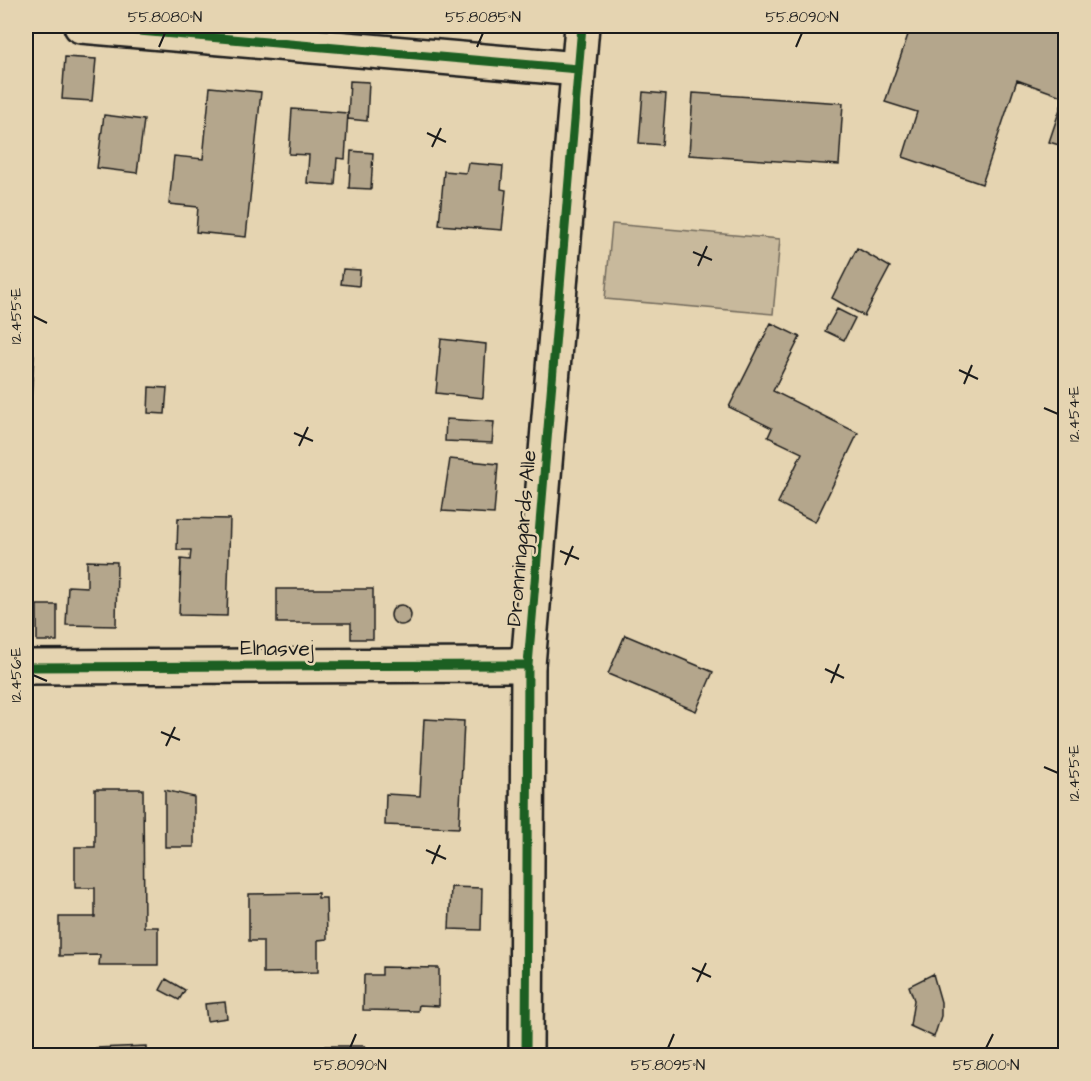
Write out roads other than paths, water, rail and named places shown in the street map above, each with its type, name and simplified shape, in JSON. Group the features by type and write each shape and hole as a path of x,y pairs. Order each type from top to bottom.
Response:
{"street":[{"path":"81,26 578,69"},
{"name":"Dronninggårds Alle","path":"526,1056 528,665 582,26"},
{"name":"Elnasvej","path":"26,667 528,665"}]}
